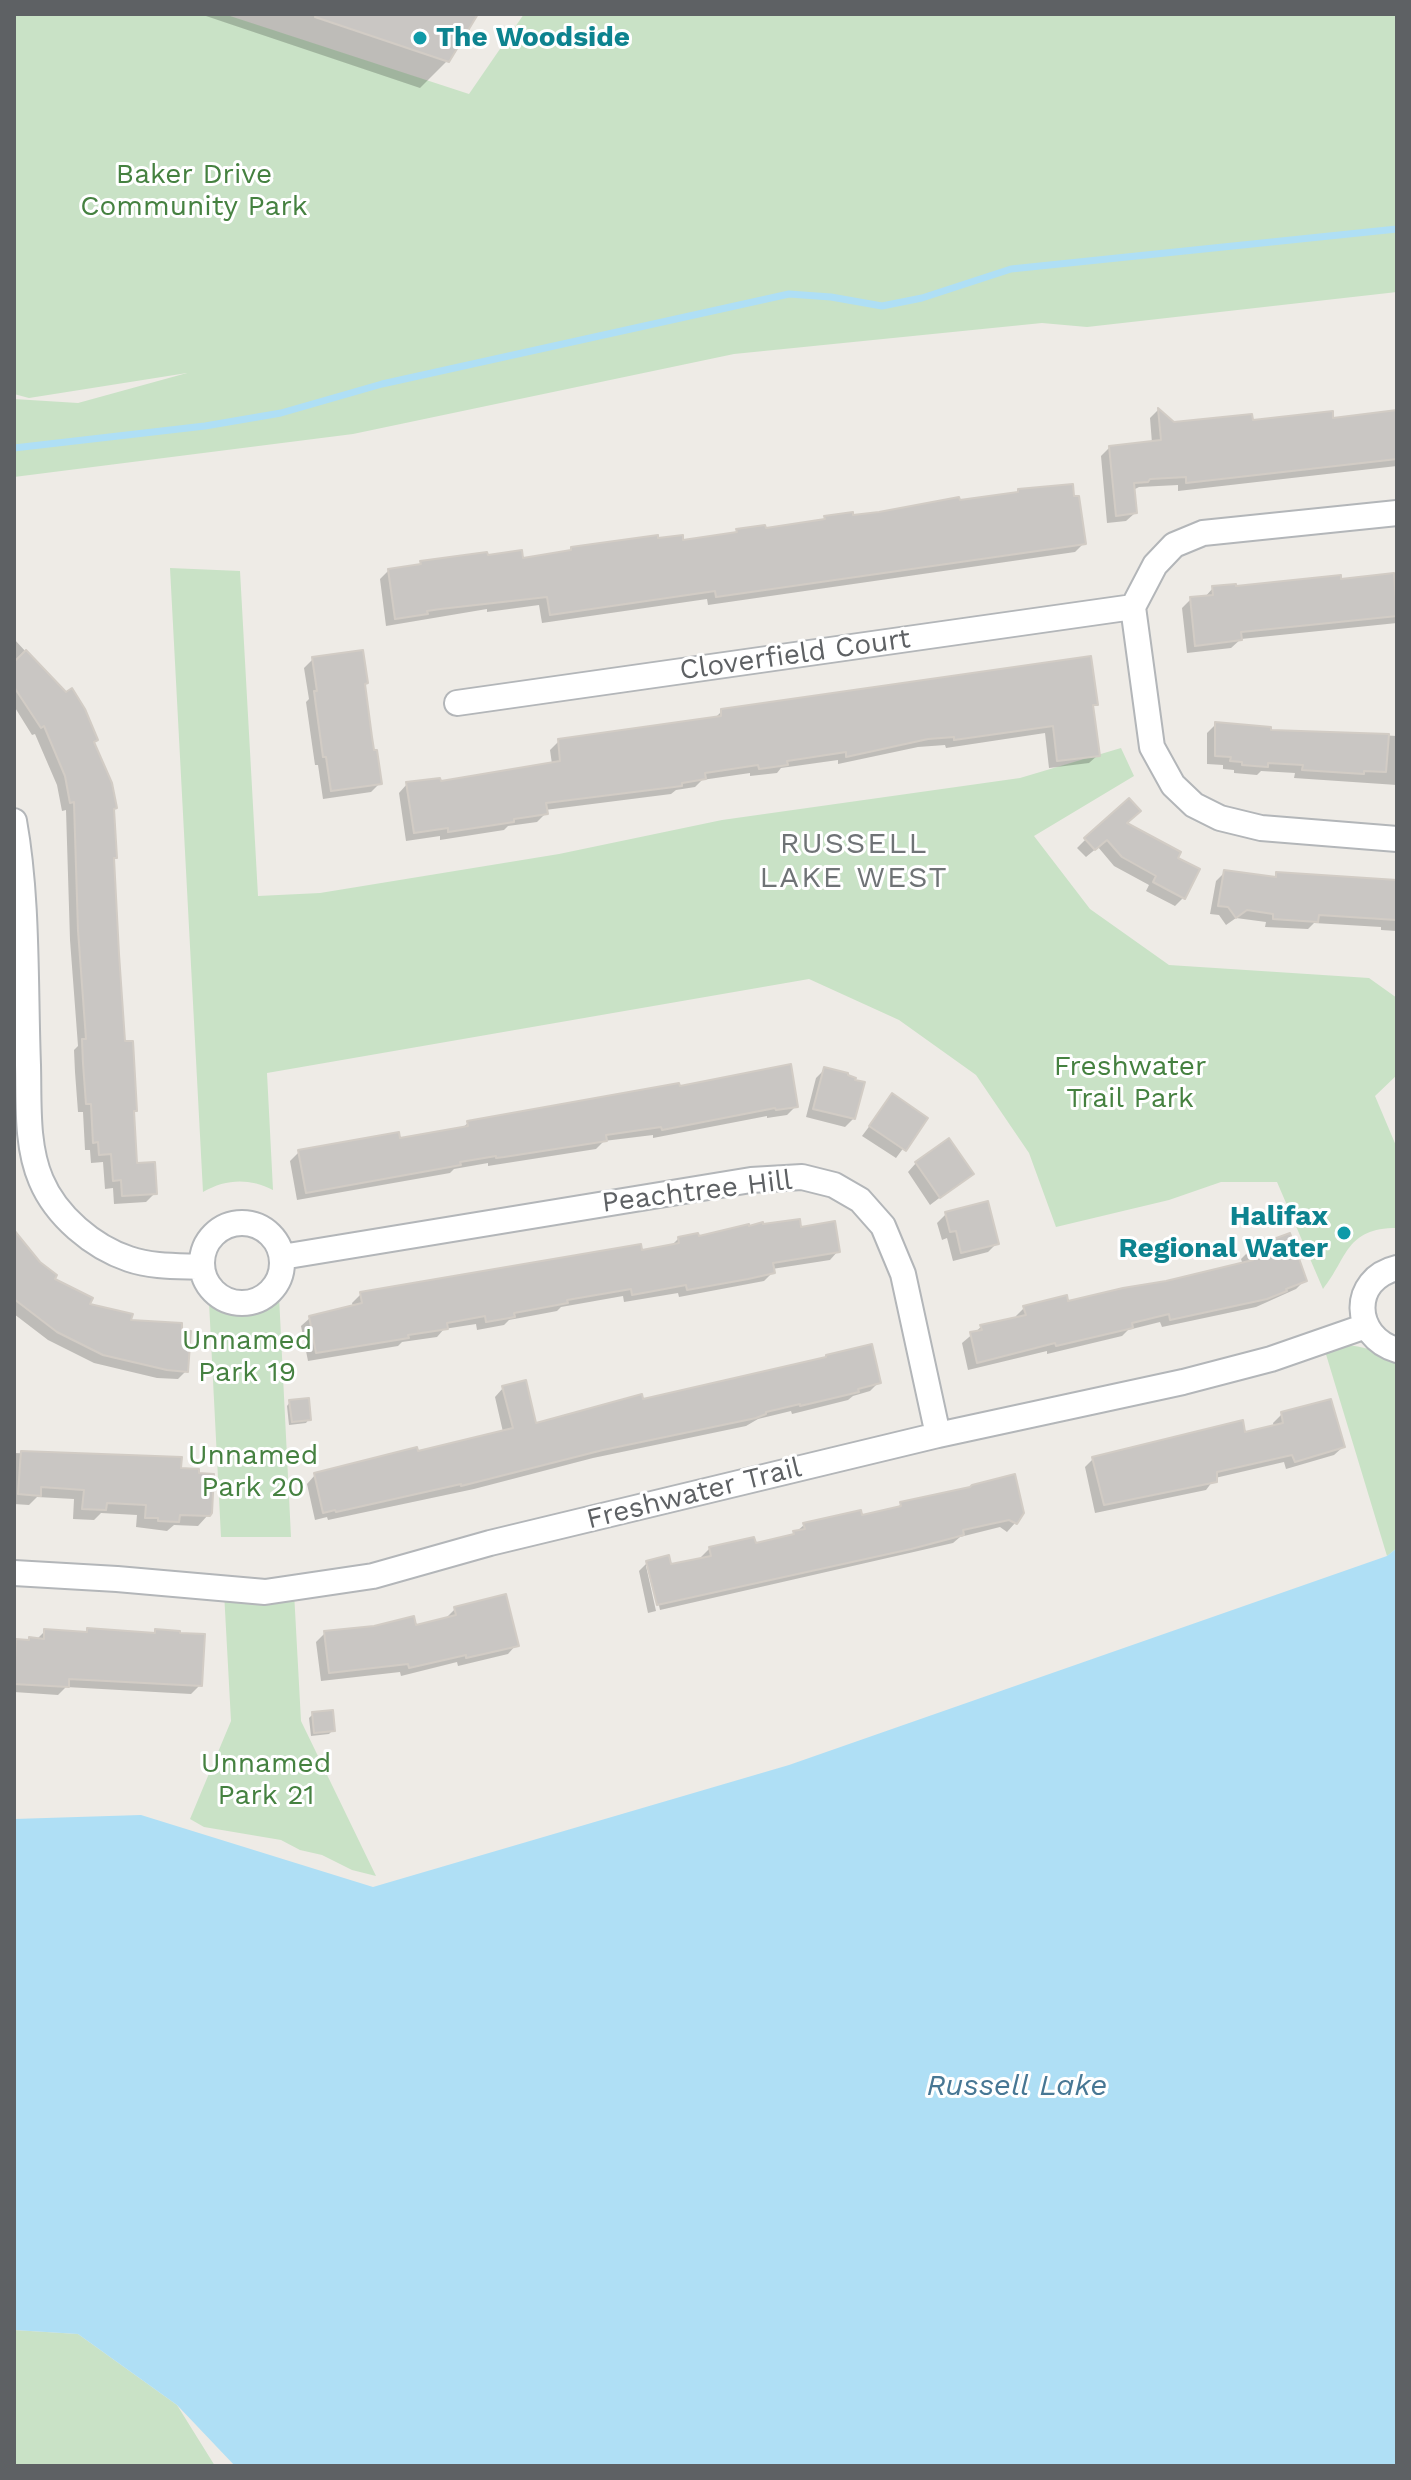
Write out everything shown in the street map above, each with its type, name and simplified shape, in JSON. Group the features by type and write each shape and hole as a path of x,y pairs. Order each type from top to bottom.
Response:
{"street":[{"path":"1397,513 1203,533 1174,545 1155,565 1133,607 1152,747 1173,785 1194,805 1220,818 1261,828 1397,839"},
{"name":"Cloverfield Court","path":"457,703 1133,607"},
{"path":"14,821 22,886 30,1119 39,1175 62,1212 105,1248 131,1260 150,1264 202,1267"},
{"name":"Peachtree Hill","path":"282,1257 751,1180 802,1177 834,1185 860,1200 872,1212 883,1226 898,1258 938,1435"},
{"path":"244,1222 258,1225 270,1233 282,1257 278,1282 270,1292 246,1302 222,1298 213,1290 202,1267 203,1253 218,1230 244,1222"},
{"path":"1397,1268 1376,1277 1368,1287 1362,1313 1374,1338 1385,1347 1397,1350"},
{"name":"Freshwater Trail","path":"14,1573 265,1592 373,1576 490,1543 938,1435 1183,1382 1271,1359 1366,1326"}],"green space":[{"name":"Baker Drive Community Park","path":"14,14 224,14 469,94 524,14 1397,14 1397,292 1087,327 1042,323 734,354 353,434 14,477 14,399 78,403 187,373 29,398 14,394"},
{"name":"Freshwater Trail Park","path":"170,568 240,571 258,896 320,893 559,854 722,820 1020,778 1121,748 1134,776 1034,836 1090,909 1169,965 1369,978 1397,998 1397,1075 1375,1096 1397,1148 1397,1228 1380,1229 1357,1239 1323,1289 1277,1182 1221,1182 1169,1200 1056,1227 1029,1153 976,1075 899,1020 809,979 267,1073 273,1190 255,1183 238,1182 203,1192"},
{"path":"279,1296 291,1537 221,1537 209,1302 245,1308 261,1305"},
{"path":"1344,1345 1397,1355 1397,1548 1387,1556 1325,1351"},
{"name":"Unnamed Park 21","path":"224,1592 294,1592 301,1721 376,1876 352,1870 281,1840 204,1827 190,1819 231,1721"},
{"path":"14,2330 78,2334 177,2405 215,2466 14,2466"}],"water":[{"name":"Russell Lake","path":"1397,1548 1397,2466 235,2466 177,2405 78,2334 14,2330 14,1819 141,1815 373,1887 789,1765 1387,1556"}],"building":[{"name":"The Woodside","path":"316,14 478,14 449,62 315,17"},
{"path":"1158,408 1174,422 1252,414 1253,420 1333,411 1333,418 1397,410 1397,459 1186,483 1186,477 1150,479 1148,482 1134,483 1137,513 1116,516 1109,446 1161,440"},
{"path":"1073,484 1074,496 1079,496 1086,544 716,597 715,591 550,615 547,597 440,609 395,619 388,569 421,564 420,561 522,550 523,558 571,550 571,547 658,535 658,538 683,535 683,540 737,532 736,529 825,519 824,516 879,512 959,497 960,500 1018,492 1018,489"},
{"path":"1394,573 1397,616 1241,632 1242,640 1195,646 1190,597 1213,595 1212,586"},
{"path":"26,650 66,692 72,688 85,709 98,740 94,742 112,783 117,808 114,809 117,858 114,858 119,954 125,1041 133,1041 137,1163 155,1162 157,1194 122,1196 121,1180 113,1181 111,1154 99,1155 98,1142 93,1143 91,1104 86,1104 83,1063 82,1039 86,1039 78,930 74,802 70,803 65,776 44,726 41,728 14,687 14,662"},
{"path":"363,650 372,737 382,784 331,791 326,757 323,757 312,657"},
{"path":"1091,656 1098,705 1093,705 1100,756 1057,761 1053,726 954,740 954,737 928,739 846,757 846,752 787,761 788,765 759,769 758,765 705,773 706,779 682,783 682,786 546,803 548,814 514,819 514,822 448,832 448,828 414,833 406,782 440,778 441,781 560,761 558,739 721,716 721,709"},
{"path":"1215,722 1271,727 1271,730 1389,734 1386,772 1364,771 1364,774 1302,770 1303,765 1268,763 1268,767 1242,765 1242,762 1230,761 1231,757 1215,756"},
{"path":"1129,798 1141,811 1127,823 1181,852 1178,858 1200,869 1185,899 1153,882 1156,876 1122,857 1107,840 1095,850 1084,838"},
{"path":"1224,870 1276,877 1276,872 1397,880 1397,920 1319,915 1318,922 1273,919 1273,914 1247,910 1236,918 1228,907 1218,906"},
{"path":"791,1064 798,1107 775,1108 662,1130 661,1127 606,1135 607,1141 460,1162 461,1165 306,1193 298,1150 399,1132 400,1138 468,1126 467,1121 679,1083 680,1086"},
{"path":"824,1067 848,1073 855,1080 865,1082 855,1119 813,1109"},
{"path":"892,1093 928,1118 906,1151 869,1126"},
{"path":"949,1138 974,1174 940,1198 915,1162"},
{"path":"988,1201 999,1244 961,1253 956,1231 950,1232 945,1212"},
{"path":"800,1219 801,1227 835,1221 840,1252 773,1263 775,1273 748,1279 687,1290 686,1285 632,1295 631,1289 567,1300 568,1303 514,1313 515,1317 486,1322 485,1316 447,1323 448,1329 408,1335 409,1338 316,1353 309,1316 362,1303 360,1292 641,1244 642,1250 679,1243 678,1237 698,1233 699,1236 749,1224"},
{"path":"14,1230 40,1262 57,1275 55,1279 93,1298 90,1304 133,1314 131,1320 182,1323 182,1330 191,1331 188,1372 103,1355 57,1332 14,1299"},
{"path":"1290,1233 1307,1281 1287,1291 1267,1299 1170,1320 1169,1314 1132,1323 1133,1328 1056,1346 1055,1343 977,1363 970,1332 982,1330 980,1325 1026,1315 1023,1306 1067,1295 1068,1301 1253,1260 1249,1248"},
{"path":"872,1344 881,1383 858,1389 859,1392 461,1486 323,1513 314,1473 417,1447 418,1451 513,1428 502,1386 526,1380 536,1423 642,1394 643,1399"},
{"path":"309,1398 311,1420 292,1422 289,1400"},
{"path":"1331,1399 1345,1447 1295,1462 1292,1455 1217,1472 1217,1482 1104,1505 1092,1457 1243,1420 1245,1432 1283,1423 1281,1412"},
{"path":"21,1451 182,1457 181,1468 214,1474 212,1513 210,1516 180,1515 179,1522 158,1521 158,1518 145,1518 146,1505 107,1503 106,1510 82,1509 84,1490 41,1487 41,1496 18,1494"},
{"path":"1015,1474 1024,1513 1017,1524 1009,1520 963,1530 964,1535 911,1549 657,1605 646,1561 669,1555 671,1564 711,1556 709,1547 754,1537 756,1543 794,1534 793,1531 805,1529 803,1523 861,1510 862,1515 901,1506 900,1502"},
{"path":"506,1594 519,1646 409,1668 408,1664 329,1673 324,1631 374,1626 414,1616 416,1625 456,1615 454,1607"},
{"path":"87,1628 155,1633 155,1629 205,1634 202,1686 69,1679 69,1687 14,1684 16,1639 44,1639 44,1629 87,1632"},
{"path":"333,1710 335,1731 314,1733 312,1712"}],"waterway":[{"path":"14,448 205,426 281,413 382,384 789,294 882,306 922,298 1011,269 1397,229"}],"place":[{"name":"The Woodside","path":"420,38"},
{"name":"Halifax Regional Water","path":"1344,1233"}],"district":[{"name":"RUSSELL LAKE WEST","path":"854,861"}],"park label":[{"name":"Unnamed Park 19","path":"247,1357"},
{"name":"Unnamed Park 20","path":"253,1472"}]}
